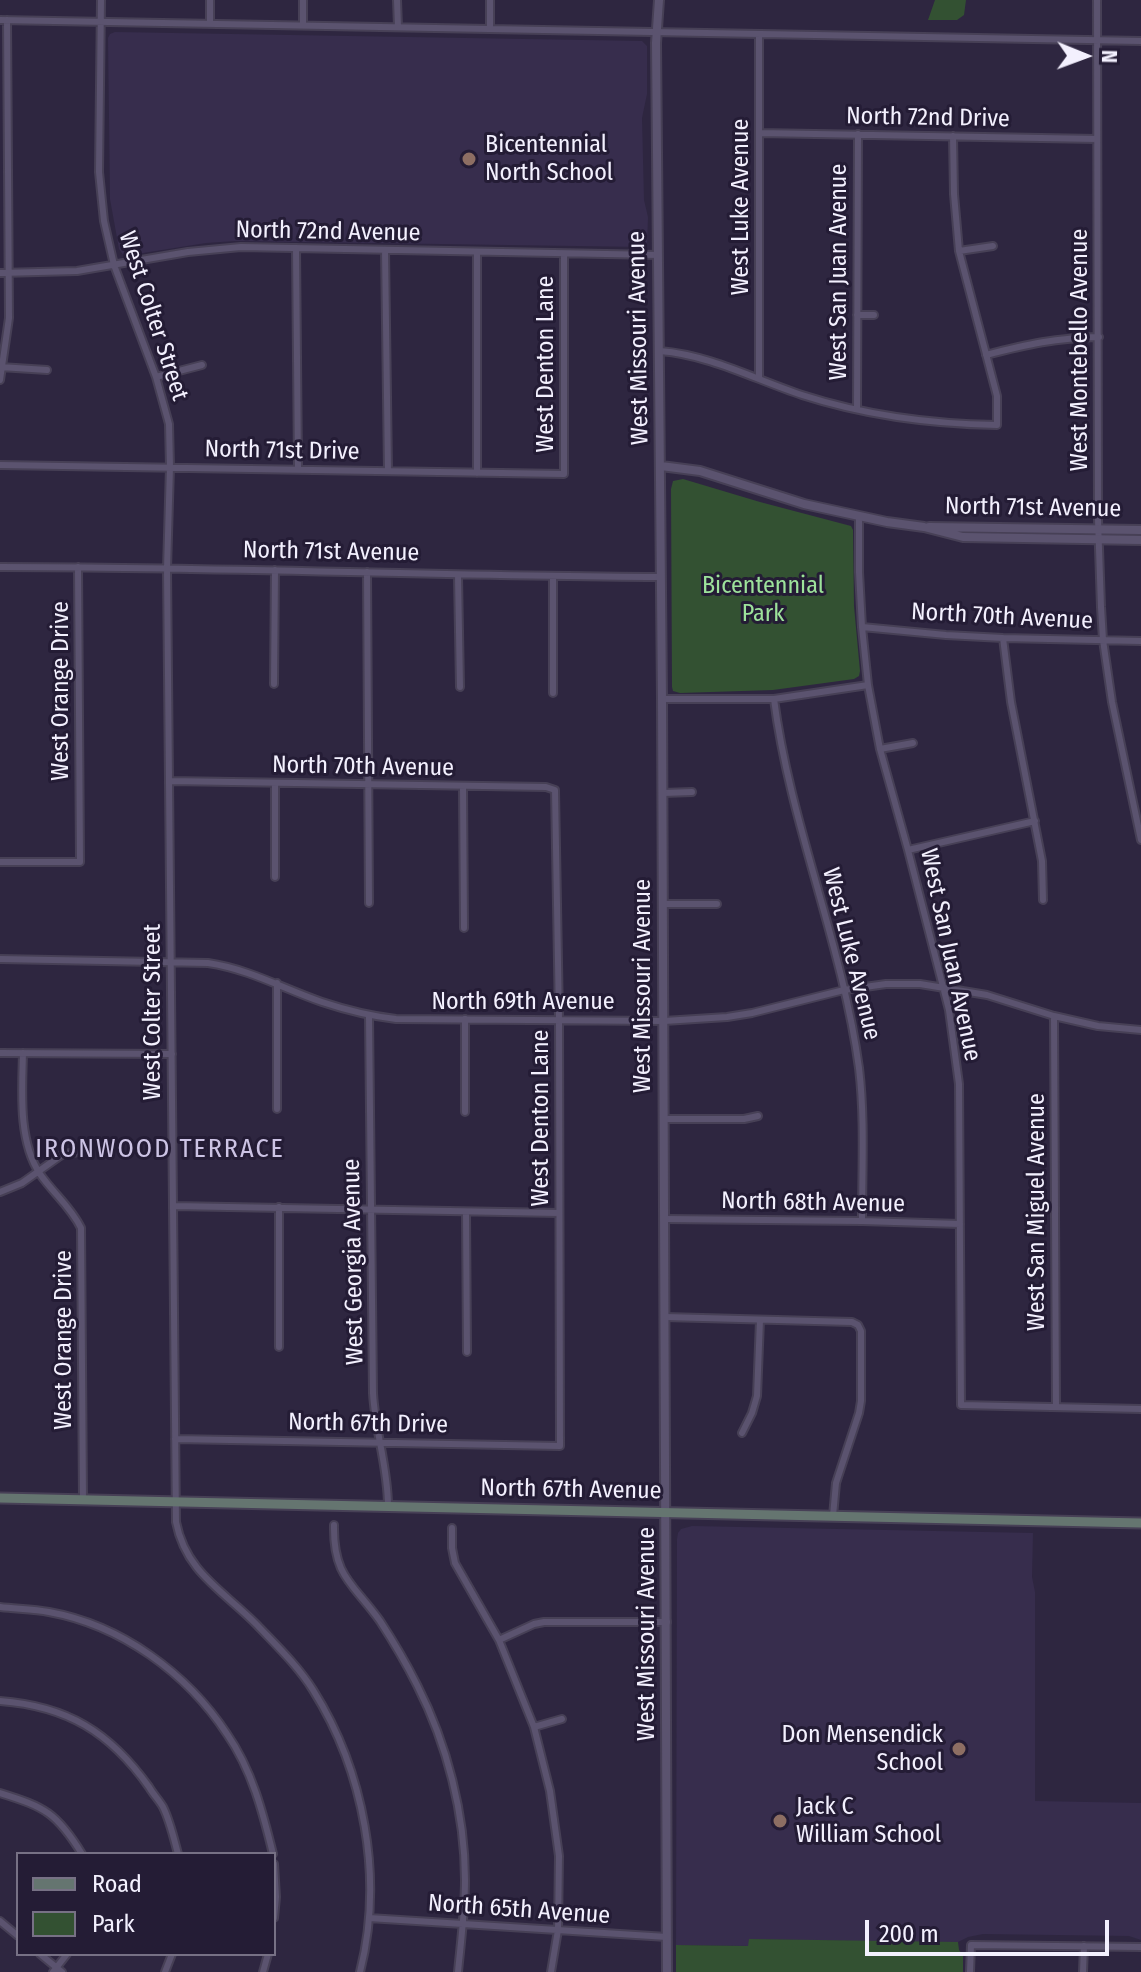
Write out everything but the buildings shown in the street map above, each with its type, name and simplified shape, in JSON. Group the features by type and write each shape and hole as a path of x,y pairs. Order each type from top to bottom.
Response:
{"main road":[{"name":"North 67th Avenue","path":"0,1498 1141,1523"}],"street":[{"name":"West Colter Street","path":"101,0 99,172 104,221 114,265 156,377 169,424 167,569 176,1522 189,1557 204,1578 242,1609 313,1689 347,1759 361,1809 369,1869 369,1918 360,1972"},
{"path":"210,0 210,23"},
{"path":"303,0 303,25"},
{"path":"397,0 398,27"},
{"path":"490,0 490,28"},
{"name":"West Missouri Avenue","path":"659,0 667,1972"},
{"name":"West Montebello Avenue","path":"1097,0 1099,534 1103,640 1112,702 1141,840"},
{"path":"0,380 9,318 4,20 1141,41"},
{"name":"West Luke Avenue","path":"759,34 759,379"},
{"name":"North 72nd Drive","path":"759,133 1097,139"},
{"name":"West San Juan Avenue","path":"857,409 858,134"},
{"path":"660,351 700,357 802,395 857,409 932,421 997,425 997,396 959,251 953,136"},
{"path":"959,251 993,246"},
{"name":"North 72nd Avenue","path":"0,273 77,271 227,248 658,255"},
{"path":"296,248 298,468"},
{"path":"385,250 388,471"},
{"path":"477,252 477,473"},
{"name":"West Denton Lane","path":"564,254 564,474"},
{"path":"857,315 874,315"},
{"path":"986,355 1039,341 1099,337"},
{"path":"156,377 202,365"},
{"path":"1,367 47,370"},
{"name":"North 71st Drive","path":"0,465 564,474"},
{"name":"North 71st Avenue","path":"661,466 700,471 804,504 859,517 924,527 963,537 1141,530"},
{"name":"West San Juan Avenue","path":"859,517 859,572 868,685 880,749 949,1010 955,1046 959,1084 961,1405 1056,1407"},
{"name":"North 71st Avenue","path":"1099,534 1141,540"},
{"name":"North 71st Avenue","path":"0,567 661,577"},
{"name":"West Orange Drive","path":"0,862 80,862 78,567"},
{"path":"274,684 275,570"},
{"path":"367,572 369,903"},
{"path":"458,576 460,687"},
{"path":"553,577 553,693"},
{"name":"North 70th Avenue","path":"862,627 1003,638 1141,641"},
{"path":"1003,638 1011,702 1042,861 1043,900"},
{"path":"662,699 774,699 868,685"},
{"name":"West Luke Avenue","path":"774,699 792,796 844,990 857,1057 861,1093 862,1221"},
{"path":"880,749 913,743"},
{"name":"North 70th Avenue","path":"170,781 546,787 555,790"},
{"path":"275,783 275,877"},
{"path":"463,787 464,928"},
{"name":"West Denton Lane","path":"555,790 560,1446"},
{"path":"663,793 692,792"},
{"path":"908,850 1035,821"},
{"path":"663,904 717,904"},
{"name":"North 69th Avenue","path":"0,959 171,961 227,966 320,1001 369,1016 396,1019 664,1021 727,1017 844,990 886,984 942,986 987,995 1098,1026 1141,1030"},
{"path":"277,983 277,1109"},
{"name":"West Georgia Avenue","path":"369,1016 373,1393 388,1486 388,1506"},
{"name":"West San Miguel Avenue","path":"1054,1016 1056,1407"},
{"path":"465,1019 465,1112"},
{"path":"0,1053 172,1054"},
{"name":"West Orange Drive","path":"23,1053 26,1139 39,1172 74,1214 81,1228 83,1500"},
{"path":"664,1119 744,1119 758,1116"},
{"path":"0,1192 22,1183 63,1154 79,1152"},
{"path":"173,1206 559,1213"},
{"path":"279,1207 279,1347"},
{"path":"466,1212 467,1352"},
{"name":"North 68th Avenue","path":"665,1219 960,1224"},
{"path":"665,1317 852,1322 858,1325 861,1331 861,1401 856,1426 836,1483 833,1516"},
{"path":"742,1433 757,1396 760,1320"},
{"path":"1056,1407 1141,1409"},
{"name":"North 67th Drive","path":"175,1439 560,1446"},
{"path":"334,1525 335,1555 343,1576 389,1636 416,1683 439,1735 462,1835 465,1880 458,1972"},
{"path":"452,1528 455,1563 499,1640 534,1727 550,1791 559,1856 558,1930 551,1972"},
{"path":"0,1607 68,1617 122,1638 169,1669 199,1697 228,1735 253,1784 273,1852"},
{"path":"499,1640 544,1622 667,1622"},
{"path":"0,1701 41,1707 72,1718 106,1738 126,1757 163,1808 177,1852"},
{"path":"534,1727 562,1719"},
{"path":"0,1793 34,1804 53,1815 81,1852"},
{"name":"North 65th Avenue","path":"369,1918 667,1937"},
{"path":"0,1921 16,1934"},
{"path":"970,1972 971,1945 1141,1947"},
{"path":"1083,1972 1084,1946"},
{"path":"42,1956 57,1971"}],"shaded area":[{"name":"Bicentennial North School","path":"115,32 642,41 647,46 647,94 642,118 647,246 235,241 124,256 119,249 110,199 108,38"},
{"path":"692,1526 1033,1533 1035,1801 1141,1803 1141,1940 1129,1936 983,1934 956,1943 749,1939 749,1946 676,1945 677,1539 681,1529"}],"green space":[{"path":"935,0 966,0 964,15 957,20 928,20"},
{"name":"Bicentennial Park","path":"683,479 851,526 859,676 773,690 673,691 671,489 673,481"},
{"path":"749,1939 958,1942 963,1955 963,1972 676,1972 676,1945 748,1946"}],"place":[{"name":"Bicentennial North School","path":"469,159"},
{"name":"Don Mensendick School","path":"959,1749"},
{"name":"Jack C William School","path":"780,1821"}],"district":[{"name":"IRONWOOD TERRACE","path":"160,1150"}]}
